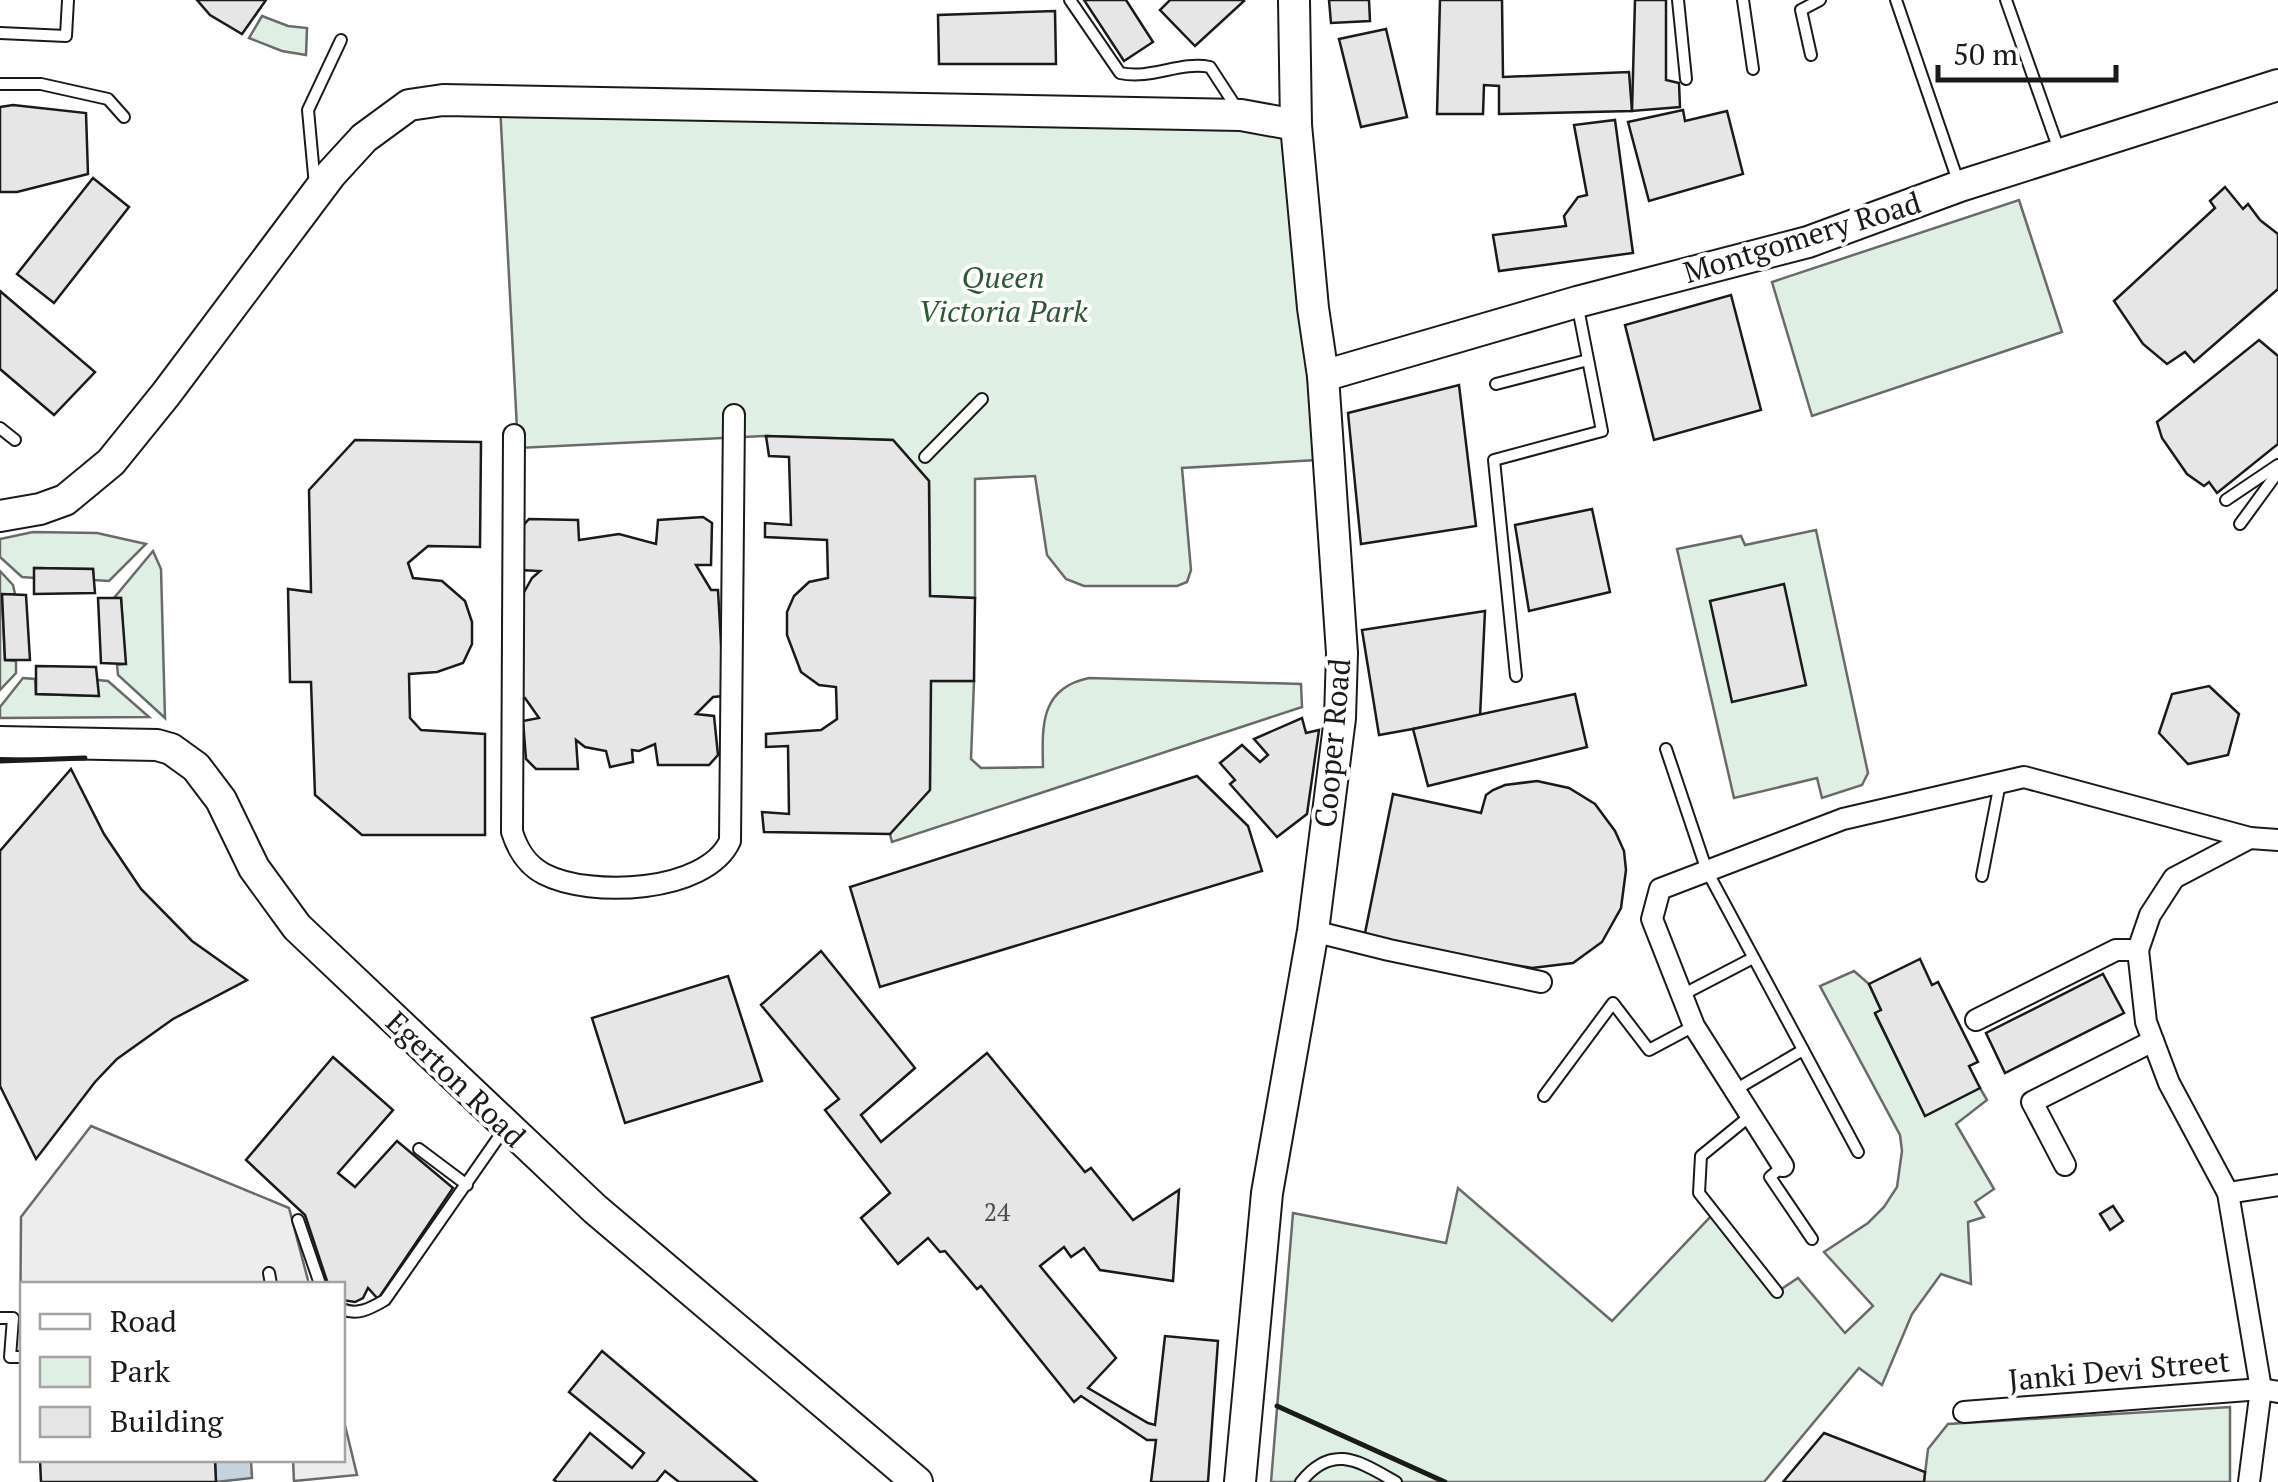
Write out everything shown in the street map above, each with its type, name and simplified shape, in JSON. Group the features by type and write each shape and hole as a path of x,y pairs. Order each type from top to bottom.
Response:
{"street":[{"name":"Cooper Road","path":"1240,1482 1267,1192 1313,931 1340,718 1342,653 1323,376 1296,125 1294,0"},
{"name":"Montgomery Road","path":"1323,376 1577,302 1808,242 1960,186 2278,85"},
{"path":"1246,115 1295,88"},
{"path":"0,516 40,510 65,500 111,462 316,194 364,138 410,104 430,101 1246,115 1296,125"},
{"path":"514,435 512,832 528,863 546,876 618,888 660,884 691,874 716,862 730,841 734,415"},
{"name":"Egerton Road","path":"0,742 157,745 171,749 196,767 222,800 254,868 297,927 595,1209 911,1480"},
{"path":"1784,1166 1694,1026 1652,918 1660,890 1843,819 2024,777 2250,838 2278,840"},
{"path":"2249,1482 2269,1390 2228,1193 2169,1083 2153,1041 2146,1022 2138,950 2150,915 2174,878 2250,838"},
{"path":"1313,931 1541,982"},
{"path":"1976,1020 2116,950 2138,950"},
{"path":"2065,1165 2032,1102 2153,1041"},
{"path":"2228,1193 2278,1185"},
{"name":"Janki Devi Street","path":"1964,1412 2269,1390"}],"lane":[{"path":"0,33 66,36 68,0"},
{"path":"1070,0 1120,72 1132,75 1197,64 1210,67 1246,115"},
{"path":"1678,0 1686,79"},
{"path":"1743,0 1753,69"},
{"path":"1811,55 1801,10 1820,0"},
{"path":"1896,0 1960,186"},
{"path":"2006,0 2060,153"},
{"path":"316,194 308,110 342,40"},
{"path":"0,84 41,84 108,99 124,117"},
{"path":"1516,676 1494,460 1602,431 1577,302"},
{"path":"1496,384 1588,360"},
{"path":"924,458 982,399"},
{"path":"0,428 15,440"},
{"path":"2226,500 2278,468"},
{"path":"2240,524 2278,468"},
{"path":"1666,749 1707,872 1858,1152"},
{"path":"1982,876 2000,783"},
{"path":"1682,995 1753,958"},
{"path":"1544,1096 1613,1003 1649,1050 1694,1026"},
{"path":"1735,1090 1803,1050"},
{"path":"1751,1116 1701,1156 1699,1193 1776,1292"},
{"path":"345,1310 368,1310 384,1300 506,1127"},
{"path":"420,1149 467,1185"},
{"path":"1784,1166 1770,1177 1812,1240"},
{"path":"298,1220 319,1282"},
{"path":"0,1318 13,1318 10,1357 20,1357"},
{"path":"1301,1482 1317,1466 1335,1458 1352,1460 1396,1482"}],"green space":[{"path":"262,16 307,28 306,55 282,51 249,38"},
{"name":"Queen Victoria Park","path":"500,105 1292,118 1333,459 1182,468 1191,570 1187,582 1177,586 1084,586 1066,579 1047,555 1035,476 975,479 975,598 930,596 929,481 893,440 766,436 518,448"},
{"path":"2019,200 2062,332 1812,416 1772,282"},
{"path":"1816,530 1868,773 1862,785 1822,798 1817,778 1734,798 1677,549 1741,536 1745,545"},
{"path":"33,532 97,533 146,544 109,581 94,580 93,569 35,568 34,578 22,577 0,557 0,539"},
{"path":"153,551 161,569 165,718 118,675 117,665 125,664 121,598 114,598"},
{"path":"0,571 13,585 15,594 2,595 5,660 16,661 16,673 0,690"},
{"path":"23,678 35,679 36,694 98,696 97,680 108,681 149,717 0,718 0,707"},
{"path":"1089,678 1301,684 1302,707 892,842 890,834 931,681 974,681 971,759 981,768 1043,767 1047,711 1061,690"},
{"path":"1854,971 1869,984 1881,1010 1875,1014 1925,1115 1980,1088 1987,1100 1956,1124 1994,1189 1975,1202 1984,1217 1968,1222 1971,1284 1941,1274 1912,1314 1882,1385 1859,1368 1764,1482 1271,1482 1293,1213 1446,1243 1458,1188 1612,1321 1714,1213 1777,1292 1798,1278 1845,1333 1873,1306 1824,1252 1868,1223 1884,1207 1897,1187 1902,1151 1900,1135 1820,986"},
{"path":"2230,1407 2230,1482 1924,1482 1928,1449 1948,1424"}],"shaded area":[{"path":"91,1126 289,1208 308,1282 21,1282 21,1217"},
{"path":"345,1425 357,1475 294,1481 293,1462 345,1462"},
{"path":"215,1462 251,1462 252,1478 216,1482"}],"building":[{"path":"197,0 266,0 242,34 210,15"},
{"path":"1084,0 1126,0 1153,42 1124,61"},
{"path":"1170,0 1244,1 1195,46 1160,10"},
{"path":"1329,0 1369,0 1370,21 1331,23"},
{"path":"1440,0 1502,0 1503,77 1629,72 1632,111 1499,114 1499,86 1484,85 1483,114 1437,114"},
{"path":"1635,0 1666,0 1666,80 1679,83 1680,107 1632,111"},
{"path":"1055,11 1056,64 939,64 938,15"},
{"path":"1386,29 1407,117 1361,127 1339,39"},
{"path":"0,107 86,113 88,174 17,192 0,192"},
{"path":"1683,110 1685,121 1727,111 1743,174 1649,201 1628,122"},
{"path":"1615,120 1633,253 1499,271 1493,235 1566,226 1564,216 1578,197 1587,195 1574,125"},
{"path":"93,178 129,207 54,303 17,274"},
{"path":"2225,187 2243,209 2248,204 2278,234 2278,289 2194,362 2185,352 2167,364 2143,344 2114,301 2215,208 2210,201"},
{"path":"0,291 95,372 54,415 0,369"},
{"path":"1731,295 1761,410 1654,440 1625,325"},
{"path":"2259,340 2278,356 2278,444 2217,493 2209,482 2204,486 2187,474 2162,438 2157,422"},
{"path":"1459,385 1476,526 1361,544 1348,413"},
{"path":"766,436 893,440 929,481 930,596 975,598 974,681 931,681 930,790 890,834 764,832 762,812 789,814 788,746 766,747 766,734 821,730 837,719 836,687 819,685 801,672 787,635 787,612 794,596 809,582 828,578 827,540 765,537 765,523 791,525 789,457 769,456"},
{"path":"355,440 481,442 480,547 428,546 408,563 413,578 442,581 465,601 472,622 472,644 463,663 437,672 409,674 410,718 421,730 485,734 485,835 362,835 315,795 311,682 290,682 288,589 311,592 309,490"},
{"path":"1592,509 1610,592 1529,611 1515,525"},
{"path":"703,517 712,523 711,565 696,565 711,590 718,590 724,696 713,697 696,714 714,716 718,755 709,765 658,765 655,744 632,750 633,762 610,767 606,751 585,747 576,740 578,769 536,769 526,759 523,721 539,718 525,698 515,699 523,594 540,571 520,570 520,529 529,519 578,520 579,540 619,534 656,544 658,520"},
{"path":"34,568 93,569 95,593 34,594"},
{"path":"1784,584 1806,685 1732,702 1710,601"},
{"path":"2,594 26,595 30,660 5,660"},
{"path":"98,598 121,598 126,664 101,663"},
{"path":"1485,611 1480,717 1379,735 1362,630"},
{"path":"36,666 96,667 99,696 36,694"},
{"path":"2209,686 2239,714 2228,755 2188,764 2159,733 2172,694"},
{"path":"1575,694 1587,747 1428,786 1413,729"},
{"path":"1302,718 1306,733 1319,730 1307,814 1277,837 1230,784 1235,780 1220,763 1242,745 1260,762 1268,755 1254,739"},
{"path":"71,769 104,834 141,889 192,941 247,980 173,1019 117,1059 36,1159 0,1086 0,851"},
{"path":"1197,776 1248,826 1262,871 880,987 850,887"},
{"path":"1537,781 1569,788 1595,804 1624,851 1621,908 1602,942 1573,963 1532,968 1364,938 1393,794 1481,813 1486,795 1493,790"},
{"path":"821,951 915,1068 861,1115 881,1142 987,1053 1085,1172 1091,1168 1133,1220 1179,1190 1173,1281 1100,1270 1084,1248 1071,1257 1064,1247 1040,1266 1116,1358 1088,1388 1148,1423 1155,1425 1165,1336 1218,1341 1208,1482 1151,1482 1156,1440 1147,1440 1081,1396 1074,1402 981,1286 977,1289 945,1251 940,1252 928,1238 898,1264 861,1218 890,1193 825,1110 839,1099 761,1005"},
{"path":"1920,959 1932,985 1938,982 1978,1062 1969,1066 1980,1088 1925,1116 1875,1013 1881,1010 1869,984"},
{"path":"2103,974 2124,1013 2005,1073 1986,1033"},
{"path":"728,976 762,1081 625,1123 592,1018"},
{"path":"333,1057 393,1110 338,1173 355,1187 397,1141 453,1188 378,1299 368,1288 363,1298 355,1302 345,1300 345,1282 327,1282 305,1215 246,1160"},
{"path":"2113,1206 2123,1221 2110,1230 2100,1214"},
{"path":"602,1351 757,1482 679,1482 665,1471 656,1482 554,1480 590,1433 632,1468 644,1453 569,1392"},
{"path":"1824,1433 1925,1472 1924,1482 1783,1482"},
{"path":"40,1462 215,1462 216,1482 41,1482"}],"wall":[{"path":"0,761 85,758"},
{"path":"1277,1406 1445,1482"}]}
